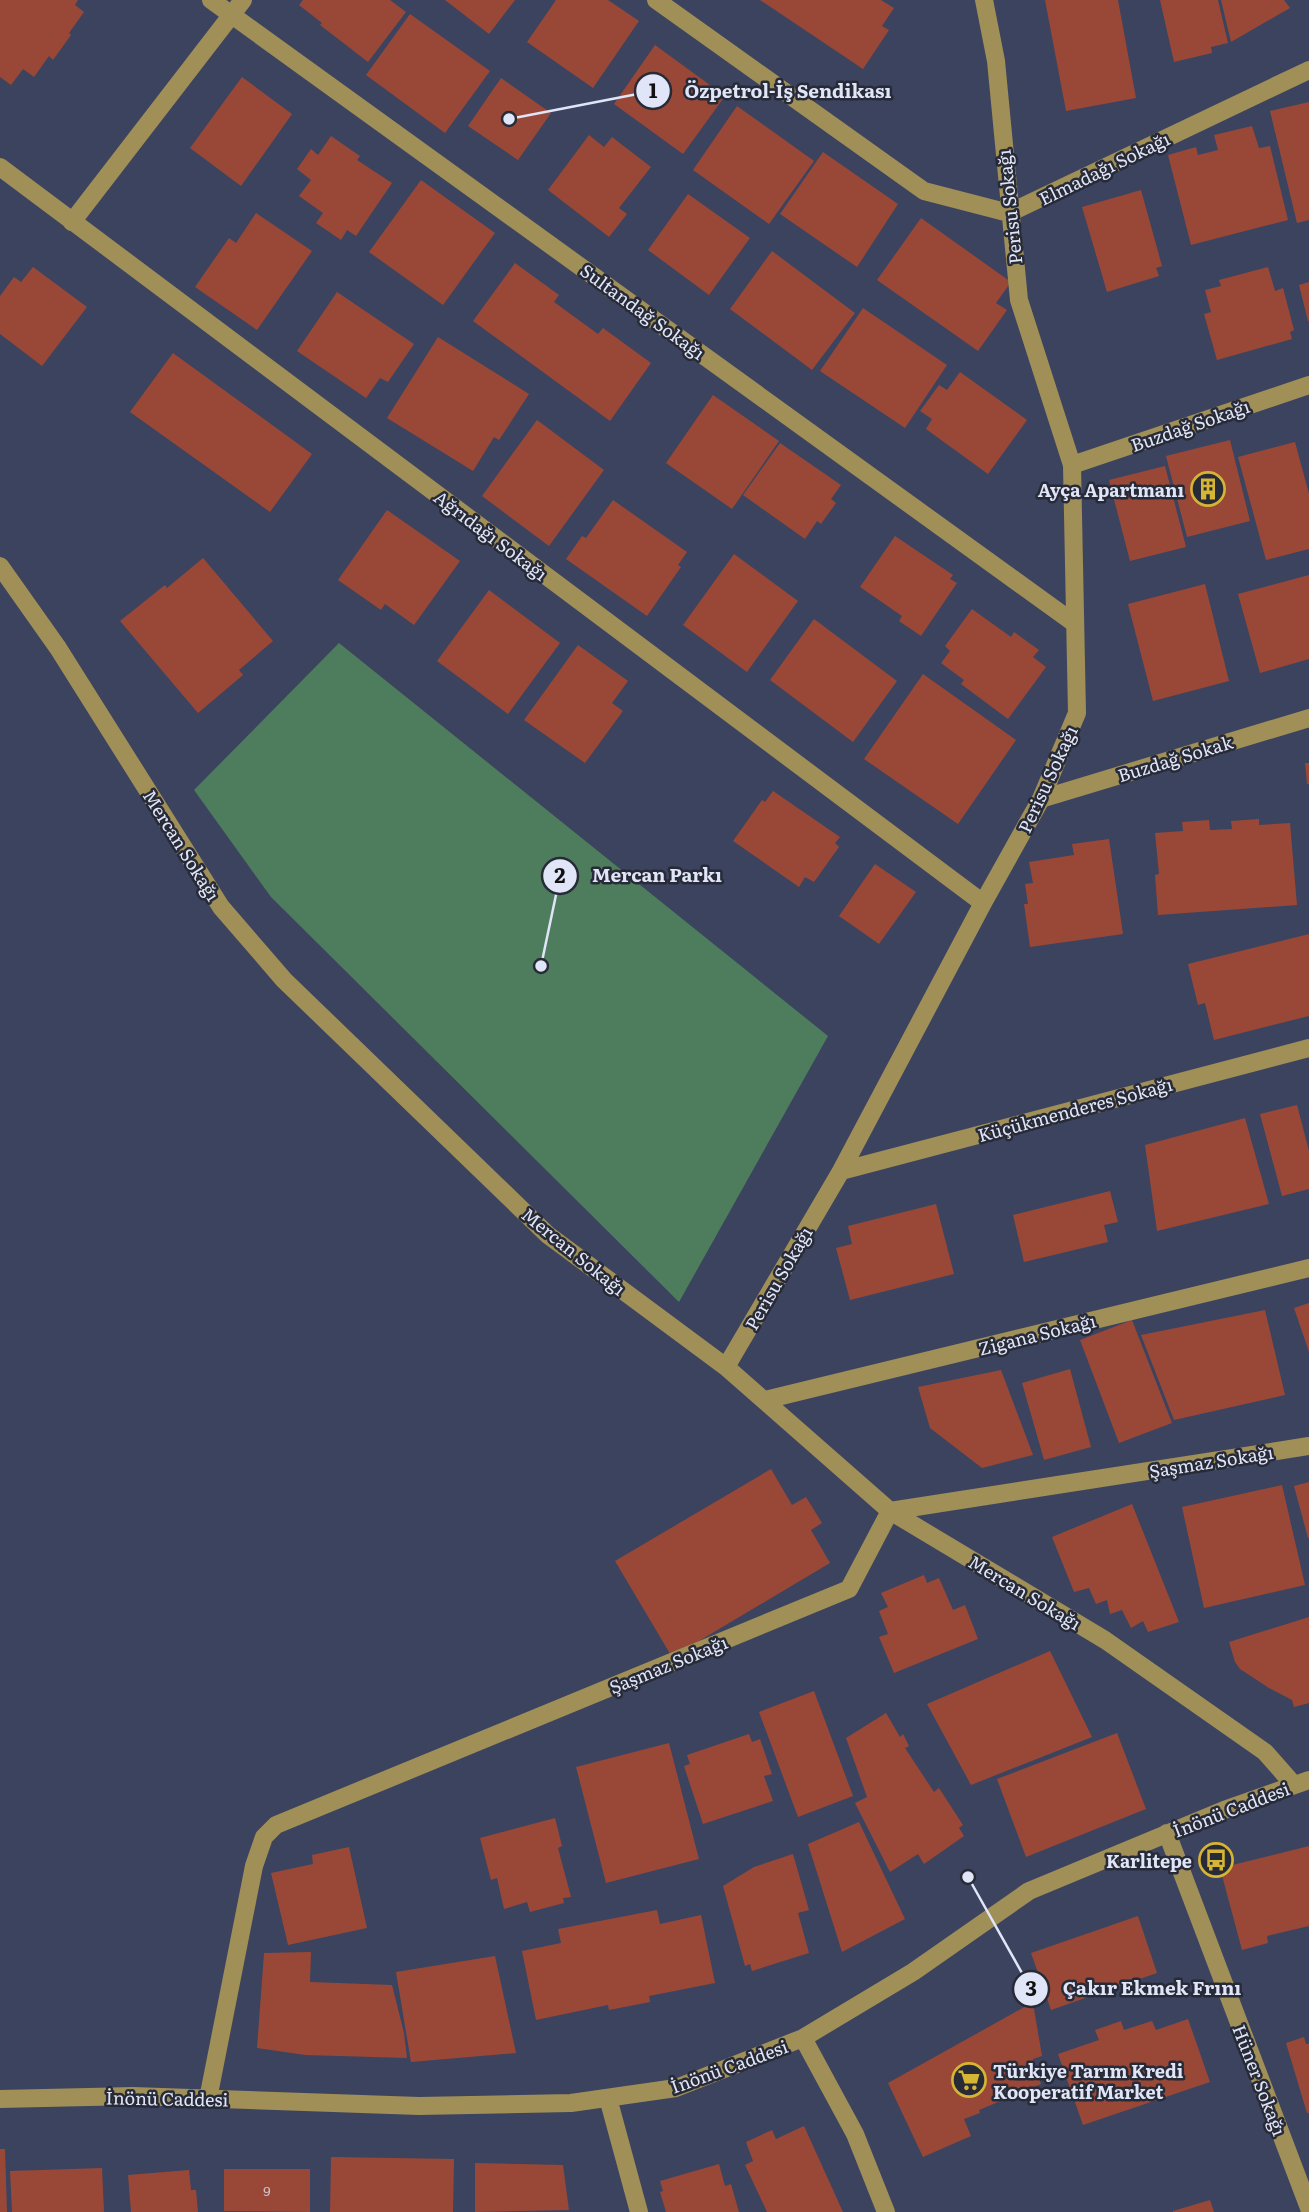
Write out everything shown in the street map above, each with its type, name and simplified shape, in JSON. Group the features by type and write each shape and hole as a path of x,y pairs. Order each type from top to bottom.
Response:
{"street":[{"name":"Sultandağ Sokağı","path":"211,0 1074,623"},
{"path":"72,222 243,0"},
{"path":"656,0 924,191 1009,213"},
{"name":"Perisu Sokağı","path":"726,1367 841,1171 1041,799 1077,713 1072,465 1018,300 996,61 984,0"},
{"name":"Elmadağı Sokağı","path":"1009,213 1309,70"},
{"name":"Ağrıdağı Sokağı","path":"0,167 984,902"},
{"name":"Buzdağ Sokağı","path":"1072,465 1309,386"},
{"name":"Mercan Sokağı","path":"0,566 58,648 220,907 284,980 548,1235 726,1367 890,1511 1105,1640 1265,1752 1301,1782"},
{"name":"Buzdağ Sokak","path":"1041,799 1309,718"},
{"name":"Küçükmenderes Sokağı","path":"841,1171 1309,1048"},
{"name":"Zigana Sokağı","path":"765,1400 1309,1268"},
{"name":"Şaşmaz Sokağı","path":"208,2099 254,1866 264,1837 276,1825 849,1590 890,1511 1309,1446"},
{"name":"İnönü Caddesi","path":"0,2099 133,2096 419,2106 571,2103 676,2088 803,2038 913,1972 1029,1891 1167,1833 1301,1782"},
{"name":"Hüner Sokağı","path":"1167,1833 1309,2208"},
{"path":"803,2038 855,2134 886,2212"},
{"path":"608,2098 639,2212"}],"green space":[{"path":"339,643 828,1036 679,1302 271,897 194,790"}],"building":[{"path":"0,0 78,0 75,5 84,12 53,60 49,56 34,77 23,69 11,85 0,77"},
{"path":"303,0 390,0 406,12 368,62 299,5"},
{"path":"445,0 515,0 489,34"},
{"path":"556,0 608,0 639,21 593,88 527,42"},
{"path":"760,0 881,0 894,8 882,26 889,30 863,69"},
{"path":"1045,0 1118,0 1136,98 1066,111"},
{"path":"1160,0 1218,0 1228,43 1211,47 1212,53 1174,62"},
{"path":"1221,0 1284,0 1290,8 1231,42"},
{"path":"410,14 490,71 445,133 366,75"},
{"path":"655,45 725,96 683,154 614,104"},
{"path":"242,77 292,114 241,186 190,148"},
{"path":"501,78 551,113 518,160 468,126"},
{"path":"1309,102 1309,220 1297,223 1270,111"},
{"path":"737,106 814,161 769,224 693,170"},
{"path":"1252,126 1259,148 1270,146 1288,220 1191,245 1168,155 1196,147 1198,155 1218,150 1214,135"},
{"path":"589,135 604,147 612,137 651,167 619,208 627,214 609,237 548,190"},
{"path":"331,136 360,156 357,160 392,183 356,236 347,230 341,240 316,223 323,213 299,196 311,180 297,169 311,149 318,155"},
{"path":"823,152 898,204 857,267 780,214"},
{"path":"421,180 495,233 443,305 369,252"},
{"path":"1141,190 1162,266 1156,268 1159,276 1107,292 1082,207"},
{"path":"688,194 750,238 709,295 648,250"},
{"path":"256,213 312,251 257,330 195,287 229,238 236,243"},
{"path":"921,218 1011,282 996,303 1007,310 978,351 877,280"},
{"path":"772,251 855,313 812,370 730,309"},
{"path":"515,263 559,295 554,302 598,334 603,328 651,363 610,421 473,321"},
{"path":"33,267 87,307 42,366 0,334 0,296 14,277 21,282"},
{"path":"1268,267 1275,291 1283,288 1294,330 1290,332 1292,339 1217,360 1204,314 1211,312 1205,290 1221,286 1219,280"},
{"path":"1309,282 1309,321 1308,321 1299,285"},
{"path":"337,292 414,344 388,382 380,378 366,398 297,351"},
{"path":"863,308 947,365 905,428 820,371"},
{"path":"438,337 529,394 499,440 494,437 473,471 387,418"},
{"path":"173,353 312,454 270,512 130,412"},
{"path":"960,372 1027,420 988,474 926,429 932,419 920,411 939,385 947,390"},
{"path":"713,395 779,441 732,509 666,463"},
{"path":"537,420 604,470 549,546 482,496"},
{"name":"Ayça Apartmanı","path":"1230,440 1250,521 1187,537 1166,456"},
{"path":"1295,442 1309,494 1309,549 1266,560 1238,457"},
{"path":"780,443 841,485 831,499 836,503 821,524 817,521 805,539 743,495"},
{"path":"1165,466 1186,547 1130,561 1109,480"},
{"path":"613,500 687,552 678,565 681,567 647,616 566,559 582,536 586,538"},
{"path":"387,510 460,561 414,625 385,604 381,610 338,580"},
{"path":"895,536 953,575 950,579 957,583 921,636 899,621 902,616 860,587"},
{"path":"734,554 798,601 747,672 683,625"},
{"path":"203,558 273,641 239,670 243,675 198,713 120,621 165,585 167,588"},
{"path":"1309,575 1309,659 1260,673 1238,594"},
{"path":"1205,584 1229,681 1153,701 1128,604"},
{"path":"489,590 560,643 508,714 437,661"},
{"path":"972,609 1011,637 1014,632 1039,650 1033,657 1046,667 1008,719 961,684 964,680 941,663 950,651 945,646"},
{"path":"814,619 897,681 853,742 770,680"},
{"path":"578,645 628,681 612,703 623,711 585,763 524,720"},
{"path":"923,674 1016,740 958,824 864,759"},
{"path":"1305,763 1309,763 1309,784 1307,784"},
{"path":"773,791 840,837 835,843 839,847 814,882 805,877 799,887 733,841 762,800 765,802"},
{"path":"1259,819 1259,825 1290,823 1297,905 1158,915 1155,875 1159,874 1155,833 1183,831 1182,822 1209,820 1210,830 1232,829 1231,821"},
{"path":"1109,839 1123,934 1030,947 1024,904 1028,904 1025,884 1033,883 1029,862 1074,855 1072,844"},
{"path":"875,864 916,892 879,944 839,916"},
{"path":"1309,934 1309,1016 1214,1040 1205,1003 1198,1005 1188,964"},
{"path":"1297,1105 1309,1151 1309,1189 1282,1196 1260,1114"},
{"path":"1245,1118 1269,1204 1157,1231 1145,1145"},
{"path":"1110,1191 1118,1222 1104,1225 1108,1242 1024,1262 1013,1215"},
{"path":"936,1204 954,1274 850,1300 836,1248 852,1244 848,1226"},
{"path":"1309,1303 1309,1352 1294,1308"},
{"path":"1265,1310 1285,1395 1174,1420 1141,1335"},
{"path":"1132,1320 1172,1423 1119,1443 1080,1340"},
{"path":"1070,1369 1091,1447 1044,1460 1022,1383"},
{"path":"1001,1370 1033,1455 982,1468 930,1428 918,1387"},
{"path":"771,1469 792,1505 806,1497 822,1523 811,1530 830,1563 672,1657 615,1561"},
{"path":"1309,1482 1309,1538 1308,1538 1294,1486"},
{"path":"1282,1485 1305,1585 1204,1608 1182,1507"},
{"path":"1132,1504 1179,1622 1148,1632 1143,1621 1131,1628 1122,1610 1110,1614 1107,1600 1096,1604 1089,1588 1074,1592 1052,1537"},
{"path":"924,1575 927,1583 939,1578 953,1610 965,1605 978,1639 894,1673 879,1637 888,1634 879,1611 888,1607 881,1593"},
{"path":"1309,1617 1309,1703 1294,1707 1292,1700 1240,1669 1229,1642"},
{"path":"1050,1651 1092,1737 971,1785 927,1704"},
{"path":"814,1691 853,1796 798,1817 759,1712"},
{"path":"886,1713 900,1737 903,1734 909,1746 905,1748 934,1792 939,1788 963,1825 959,1828 964,1836 924,1864 918,1854 890,1872 855,1803 867,1797 846,1738"},
{"path":"1117,1733 1146,1809 1026,1857 997,1779"},
{"path":"749,1734 752,1742 760,1739 772,1774 764,1776 773,1801 703,1824 684,1766 690,1764 687,1755"},
{"path":"669,1743 699,1859 606,1883 576,1767"},
{"path":"555,1818 562,1846 558,1848 571,1897 563,1898 564,1903 530,1912 527,1902 504,1909 497,1878 491,1880 480,1838"},
{"path":"859,1822 905,1919 842,1952 808,1844"},
{"path":"1309,1846 1309,1926 1267,1936 1268,1943 1242,1950 1220,1868"},
{"path":"349,1847 367,1928 288,1945 271,1873 313,1864 312,1855"},
{"path":"793,1854 809,1910 798,1913 809,1953 752,1971 750,1964 745,1966 723,1886 754,1867"},
{"path":"657,1910 660,1924 701,1915 715,1983 649,1996 650,2002 609,2010 608,2005 536,2020 522,1951 561,1943 558,1929"},
{"path":"1138,1916 1157,1973 1051,2010 1031,1953"},
{"path":"311,1952 310,1982 392,1985 407,2058 305,2055 257,2048 264,1953"},
{"path":"495,1956 516,2053 411,2062 396,1972"},
{"path":"1028,2005 1034,2009 1042,2056 1033,2059 1041,2084 964,2119 971,2136 923,2157 888,2083"},
{"path":"1188,2019 1210,2082 1083,2125 1058,2054 1099,2040 1095,2030 1121,2021 1124,2030 1152,2021 1156,2030"},
{"path":"1304,2037 1306,2044 1309,2044 1309,2113 1286,2043"},
{"path":"804,2126 843,2212 767,2212 745,2165 753,2161 746,2142 772,2130 776,2139"},
{"path":"0,2149 5,2149 7,2212 0,2212"},
{"path":"331,2157 454,2159 453,2212 330,2212"},
{"path":"475,2163 563,2165 569,2210 475,2212"},
{"path":"719,2164 725,2186 731,2184 739,2212 666,2212 660,2181"},
{"path":"102,2168 104,2212 12,2212 10,2171"},
{"path":"224,2169 310,2169 310,2212 224,2211"},
{"path":"189,2170 191,2190 196,2190 198,2212 131,2212 128,2175"},
{"path":"1210,2200 1214,2212 1173,2212 1173,2211"}],"place":[{"name":"Özpetrol-İş Sendikası","path":"509,119"},
{"name":"Ayça Apartmanı","path":"1208,489"},
{"name":"Mercan Parkı","path":"541,966"},
{"name":"Karlitepe","path":"1216,1860"},
{"name":"Çakır Ekmek Frını","path":"968,1877"},
{"name":"Türkiye Tarım Kredi Kooperatif Market","path":"969,2080"}]}
